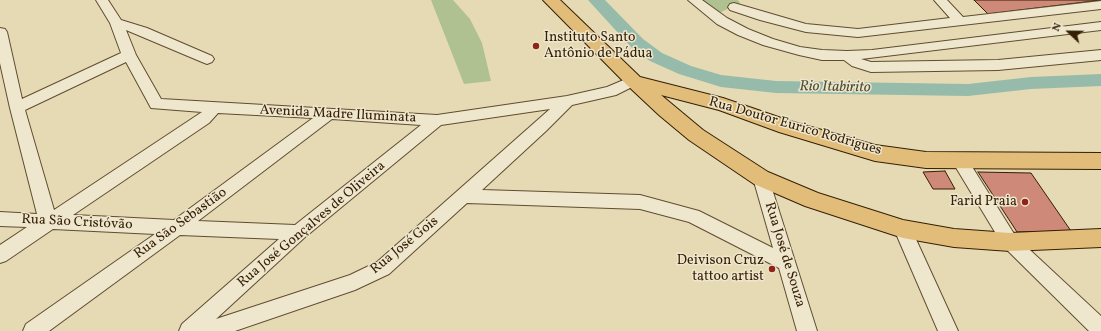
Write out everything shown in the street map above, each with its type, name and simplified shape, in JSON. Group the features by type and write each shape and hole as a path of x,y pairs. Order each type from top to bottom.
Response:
{"main road":[{"path":"550,0 634,82 696,135 761,178 812,200 903,229 954,238 1010,242 1101,238"},
{"name":"Rua Doutor Eurico Rodrigues","path":"634,82 723,105 786,127 875,153 926,160 1101,161"},
{"path":"696,135 692,124 692,117 695,111 702,108 723,105"}],"street":[{"name":"Avenida Madre Iluminata","path":"102,0 116,23 129,55 156,104 328,115 437,120 567,101 612,91 634,82"},
{"path":"694,0 722,21 743,32 768,42 799,51 822,55 847,56 872,54 1101,26"},
{"path":"940,0 960,22"},
{"path":"734,7 789,24 818,30 845,33 880,32 1101,5"},
{"path":"1040,12 1059,31"},
{"path":"116,23 142,31 207,60"},
{"path":"0,32 16,104 48,221"},
{"path":"16,104 129,55"},
{"path":"847,56 857,63 871,67 910,67 998,65 1101,55"},
{"path":"0,96 16,104"},
{"name":"Rua José Gois","path":"208,331 370,276 383,268 542,127 567,101"},
{"path":"0,255 48,221 204,119 215,107"},
{"name":"Rua São Sebastião","path":"33,331 176,228 328,115"},
{"name":"Rua José Gonçalves de Oliveira","path":"189,331 298,233 437,120"},
{"path":"960,161 1010,242 1101,329"},
{"name":"Rua José de Souza","path":"761,178 807,331"},
{"path":"465,196 640,202 693,216 786,263"},
{"name":"Rua São Cristóvão","path":"0,219 298,233"},
{"path":"903,229 948,331"}],"green space":[{"path":"431,0 453,0 470,19 482,43 491,81 464,84"},
{"path":"699,0 738,0 740,3 717,14"}],"building":[{"path":"974,0 1101,0 988,14"},
{"path":"945,171 955,189 933,189 923,172"},
{"name":"Farid Praia","path":"978,172 1031,173 1071,231 1017,232"}],"waterway":[{"name":"Rio Itabirito","path":"596,0 637,43 656,57 685,70 721,81 776,87 968,90 1031,83 1101,80"}],"place":[{"name":"Instituto Santo Antônio de Pádua","path":"536,46"},
{"name":"Farid Praia","path":"1025,202"},
{"name":"Deivison Cruz tattoo artist","path":"772,269"}]}
